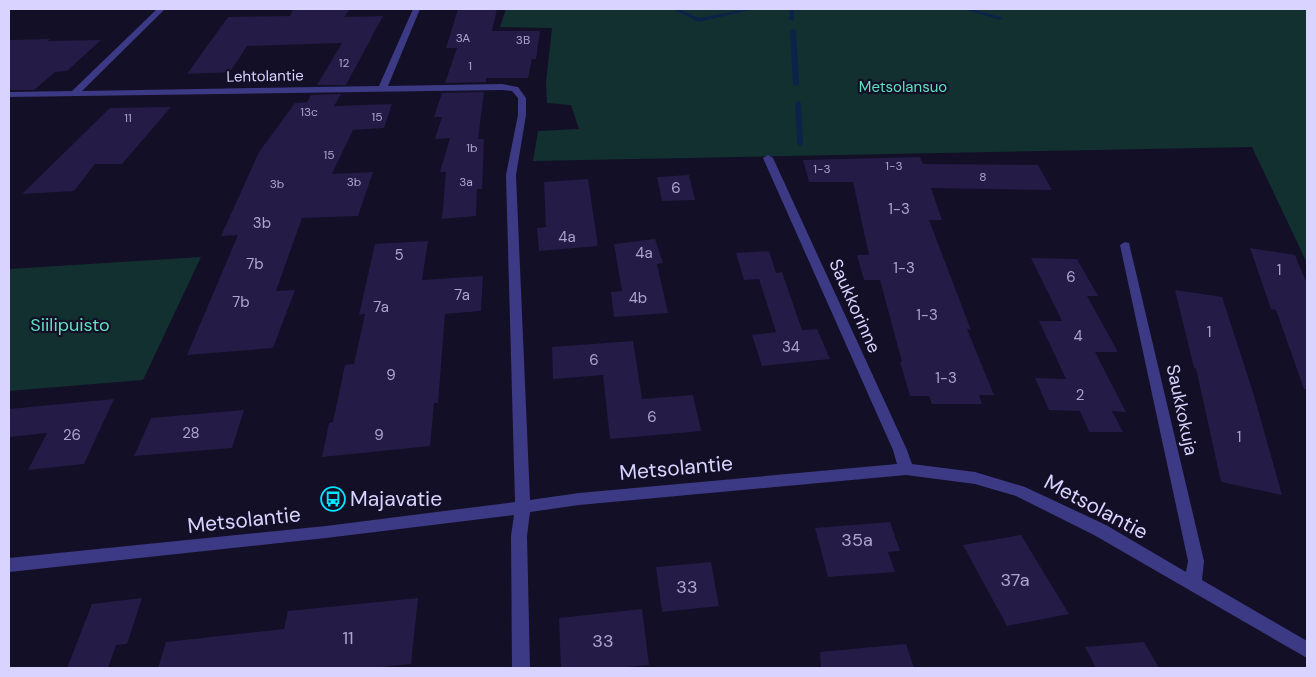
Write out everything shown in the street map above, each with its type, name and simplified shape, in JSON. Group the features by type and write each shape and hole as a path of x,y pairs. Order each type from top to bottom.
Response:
{"street":[{"path":"74,94 161,9"},
{"path":"382,88 417,9"},
{"name":"Lehtolantie","path":"9,95 502,87 520,93 522,98 522,115 511,175 523,506"},
{"name":"Saukkorinne","path":"768,158 896,441 906,469"},
{"name":"Saukkokuja","path":"1125,245 1196,561 1193,583"},
{"name":"Metsolantie","path":"9,565 335,531 478,514 589,498 906,469 974,478 1020,491 1100,530 1307,650"},
{"path":"521,668 519,536 523,506"}],"green space":[{"name":"Metsolansuo","path":"506,9 1307,9 1307,263 1252,147 533,161 538,131 579,129 571,105 547,103 546,82 552,28 500,27"},
{"name":"Siilipuisto","path":"201,257 143,380 9,391 9,269"}],"building":[{"path":"293,9 350,9 344,17 383,16 346,85 317,85 342,43 247,46 230,72 187,74 228,17 290,16"},
{"path":"458,9 497,9 492,31 540,31 536,59 532,59 528,78 486,78 486,82 445,83 457,48 446,48"},
{"path":"50,39 48,41 101,40 67,71 55,72 34,90 9,90 9,40"},
{"path":"484,92 478,139 484,139 482,189 477,189 476,216 442,219 446,172 440,172 450,138 435,139 442,117 434,117 442,93"},
{"path":"341,94 334,106 392,104 384,128 353,130 332,174 373,172 358,216 302,218 276,291 295,290 273,348 187,355 238,235 221,236 259,152 295,103 307,102 311,95"},
{"path":"171,107 122,164 95,164 74,191 22,194 110,108"},
{"path":"920,157 923,164 1038,165 1052,190 931,188 942,220 929,220 971,330 967,329 994,395 979,395 982,404 932,404 929,396 910,396 880,280 864,280 857,255 869,255 853,182 809,182 803,160"},
{"path":"689,175 695,200 662,201 657,177"},
{"path":"588,179 598,246 539,251 537,228 546,227 544,182"},
{"path":"655,239 663,263 657,264 668,313 614,317 611,292 622,291 614,244"},
{"path":"428,241 422,280 483,276 481,311 445,314 438,403 434,403 430,446 322,457 329,423 333,422 345,365 354,364 365,314 359,315 375,244"},
{"path":"1250,248 1295,255 1307,284 1307,389 1304,389 1276,310 1271,309"},
{"path":"769,251 776,273 782,272 802,330 817,329 830,359 762,366 752,335 776,332 759,279 744,280 736,253"},
{"path":"1031,258 1077,259 1098,296 1087,296 1118,352 1095,352 1126,412 1112,411 1123,432 1089,432 1080,411 1049,410 1035,378 1066,379 1039,321 1062,321"},
{"path":"1175,290 1222,297 1253,392 1282,495 1221,482 1196,368 1194,368"},
{"path":"633,341 642,399 693,395 701,431 610,439 603,375 553,379 552,347"},
{"path":"114,399 84,464 28,470 47,433 9,437 9,409"},
{"path":"244,410 232,448 134,456 151,418"},
{"path":"890,522 900,551 888,552 895,572 828,577 815,528"},
{"path":"1021,535 1069,614 1007,626 963,545"},
{"path":"711,562 719,606 662,612 656,567"},
{"path":"142,598 127,644 116,645 108,668 67,668 92,604"},
{"path":"418,598 411,664 371,668 158,668 166,642 284,629 288,611"},
{"path":"642,609 649,665 617,668 561,668 559,618"},
{"path":"1144,642 1159,668 1096,668 1085,647"},
{"path":"906,644 914,668 821,668 820,652"}],"waterway":[{"path":"675,9 698,20 752,9"},
{"path":"792,9 792,20"},
{"path":"966,9 1000,18"},
{"path":"793,31 796,84"},
{"path":"798,103 800,144"}],"place":[{"name":"Majavatie","path":"333,499"}]}
